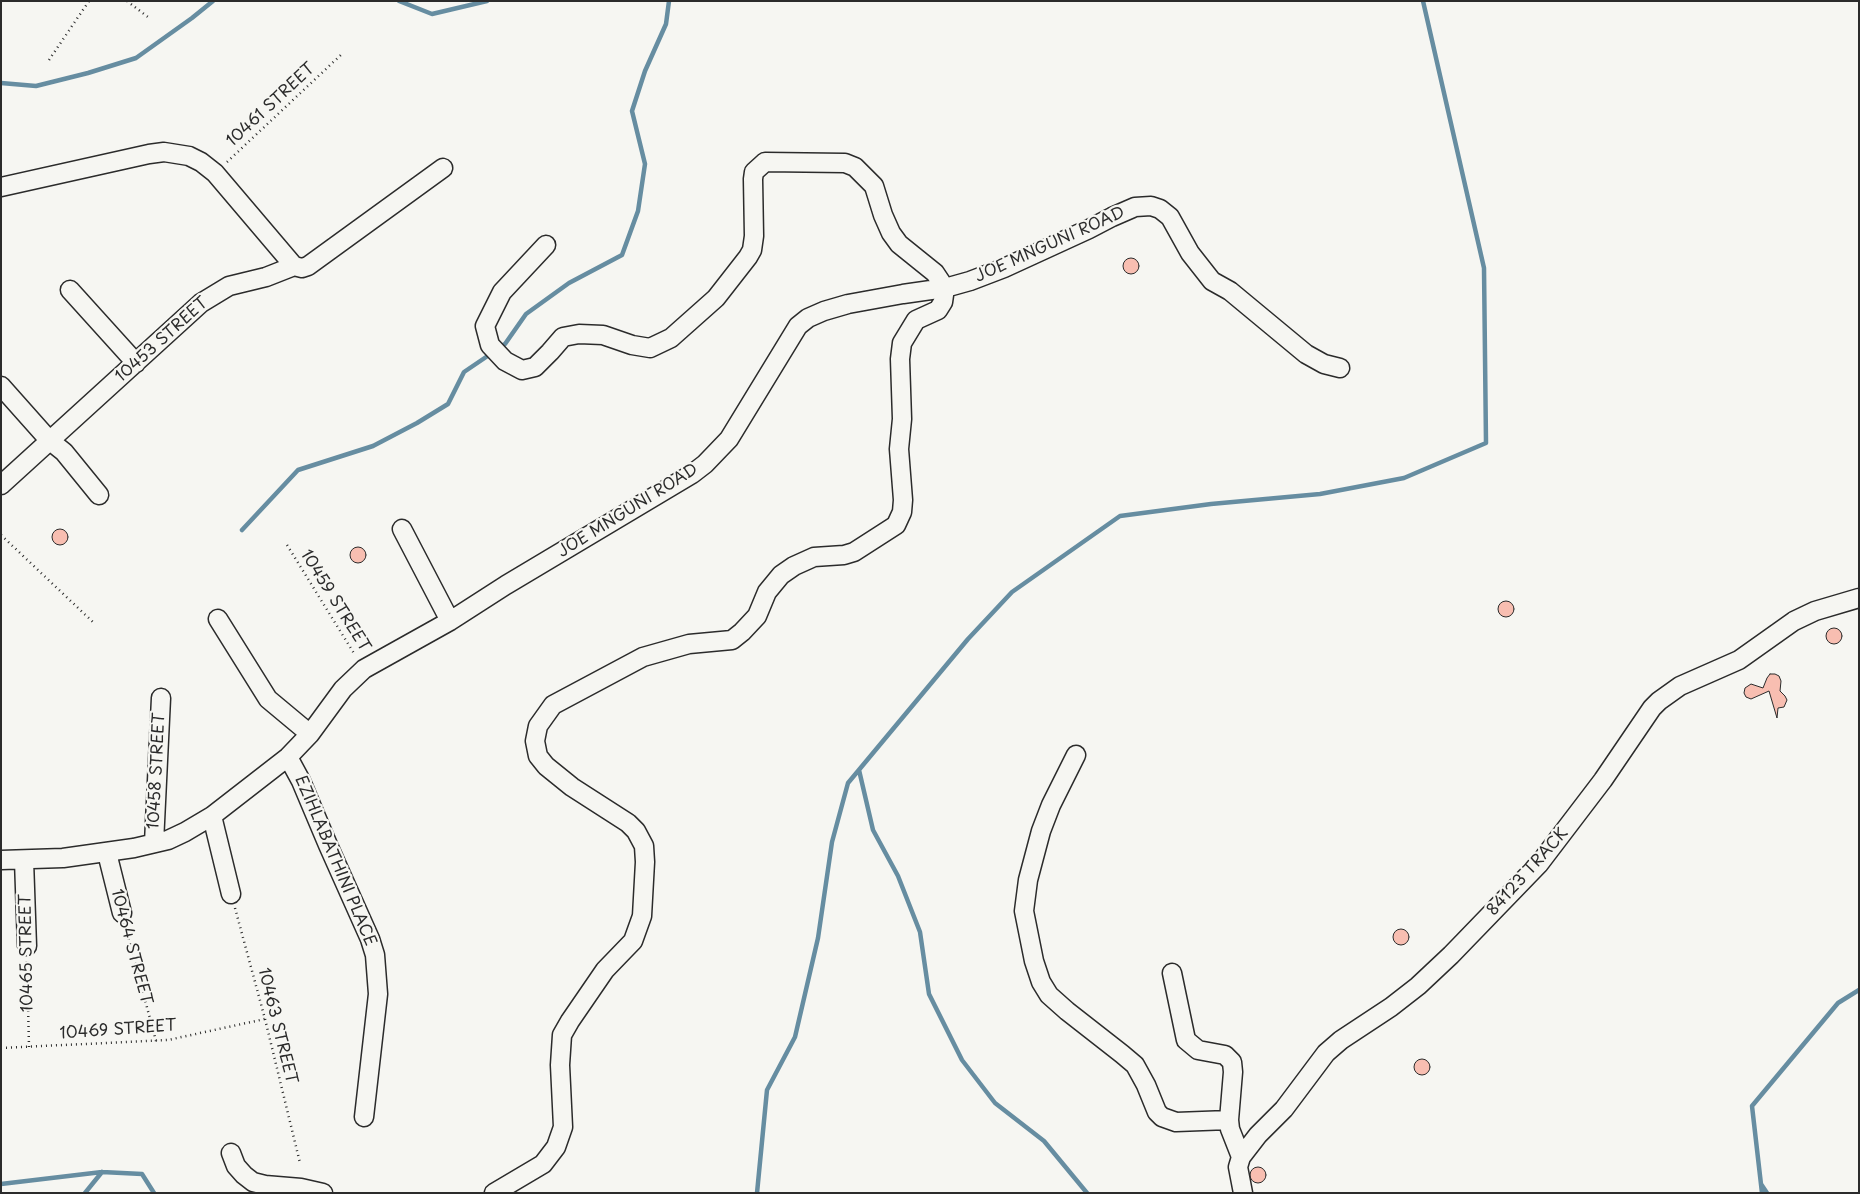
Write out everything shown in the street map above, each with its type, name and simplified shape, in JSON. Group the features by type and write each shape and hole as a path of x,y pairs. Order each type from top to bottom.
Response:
{"street":[{"path":"1,187 164,152 175,152 201,162 215,173 294,266"},
{"path":"494,1193 543,1164 556,1147 563,1127 560,1064 562,1035 605,970 633,942 642,916 644,846 636,831 628,823 572,787 546,766 538,756 535,741 538,726 553,706 643,657 689,644 732,640 757,616 767,592 781,576 794,566 814,557 844,555 854,552 896,525 902,512 903,500 899,450 902,419 900,359 902,344 916,320 938,310 945,288 935,272 898,244 883,215 874,186 855,167 845,163 764,162 758,166 752,179 754,236 752,250 716,298 671,338 650,348 632,345 602,335 579,334 563,337 535,367 522,370 505,361 490,344 486,326 502,292 546,245"},
{"name":"10453 STREET","path":"1,484 200,303 229,286 266,277 294,266 302,268 308,266 443,168"},
{"name":"JOE MNGUNI ROAD","path":"1,860 63,858 107,853 168,840 212,816 288,757 310,734 343,689 364,669 450,621 506,585 692,474 705,464 729,439 798,326 808,318 824,311 848,304 945,288 970,281 1004,268 1135,207 1151,206 1160,209 1170,218 1190,253 1212,281 1230,291 1306,354 1324,364 1340,368"},
{"path":"70,290 136,363"},
{"path":"1,386 49,440 64,452 99,495"},
{"path":"402,528 450,621"},
{"name":"84123 TRACK","path":"1241,1157 1252,1141 1284,1109 1326,1053 1341,1040 1391,1007 1418,986 1451,955 1539,864 1603,780 1652,708 1659,701 1680,686 1739,660 1794,621 1815,611 1859,598"},
{"path":"218,619 268,699 310,734"},
{"name":"10458 STREET","path":"154,843 161,698"},
{"path":"1076,754 1051,805 1041,831 1028,880 1024,911 1034,961 1041,982 1049,995 1061,1006 1135,1065 1146,1084 1157,1112 1162,1117 1176,1122 1229,1120"},
{"name":"EZIHLABATHINI PLACE","path":"288,757 301,780 370,939 375,955 378,994 364,1116"},
{"path":"212,816 231,894"},
{"name":"10464 STREET","path":"107,853 122,913"},
{"name":"10465 STREET","path":"24,860 27,946"},
{"path":"1172,973 1186,1040 1198,1050 1225,1055 1232,1062 1229,1120 1230,1129 1241,1157 1238,1167 1243,1193"},
{"path":"231,1153 236,1166 253,1182 301,1188 323,1193"}],"path":[{"path":"49,60 89,1"},
{"path":"127,1 148,17"},
{"name":"10461 STREET","path":"215,173 343,53"},
{"path":"1,535 94,623"},
{"name":"10459 STREET","path":"287,545 364,669"},
{"name":"10463 STREET","path":"231,894 265,1018 300,1164"},
{"name":"10464 STREET","path":"122,913 156,1041"},
{"name":"10465 STREET","path":"27,946 29,1047"},
{"name":"10469 STREET","path":"1,1048 168,1040 265,1018"}],"building":[{"path":"1131,258 1139,266 1131,274 1123,266"},
{"path":"60,529 68,537 60,545 52,537"},
{"path":"358,547 366,555 358,563 350,555"},
{"path":"1506,601 1514,609 1506,617 1498,609"},
{"path":"1834,628 1842,636 1834,644 1826,636"},
{"path":"1770,674 1779,676 1781,681 1780,691 1787,700 1784,707 1778,708 1777,718 1769,691 1751,699 1746,697 1744,693 1745,688 1751,684 1763,688"},
{"path":"1401,929 1409,937 1401,945 1393,937"},
{"path":"1422,1059 1430,1067 1422,1075 1414,1067"},
{"path":"1258,1167 1266,1175 1258,1183 1250,1175"}],"waterway":[{"path":"1,83 36,86 88,73 136,58 213,1"},
{"path":"399,1 432,14 487,1"},
{"path":"498,348 505,344 526,314 569,283 622,255 638,211 645,164 632,111 645,71 666,24 669,1"},
{"path":"757,1193 767,1090 795,1037 818,938 832,842 848,783 968,639 1012,592 1120,516 1211,504 1320,494 1404,478 1486,443 1484,268 1423,1"},
{"path":"242,530 298,470 373,446 417,423 448,404 464,372 492,353"},
{"path":"859,770 873,830 898,876 920,932 929,994 962,1060 995,1103 1044,1141 1087,1193"},
{"path":"1762,1193 1752,1106 1838,1003 1859,990"},
{"path":"1,1184 102,1172 142,1174 154,1193"},
{"path":"85,1193 102,1172"},
{"path":"1761,1184 1767,1193"}]}
